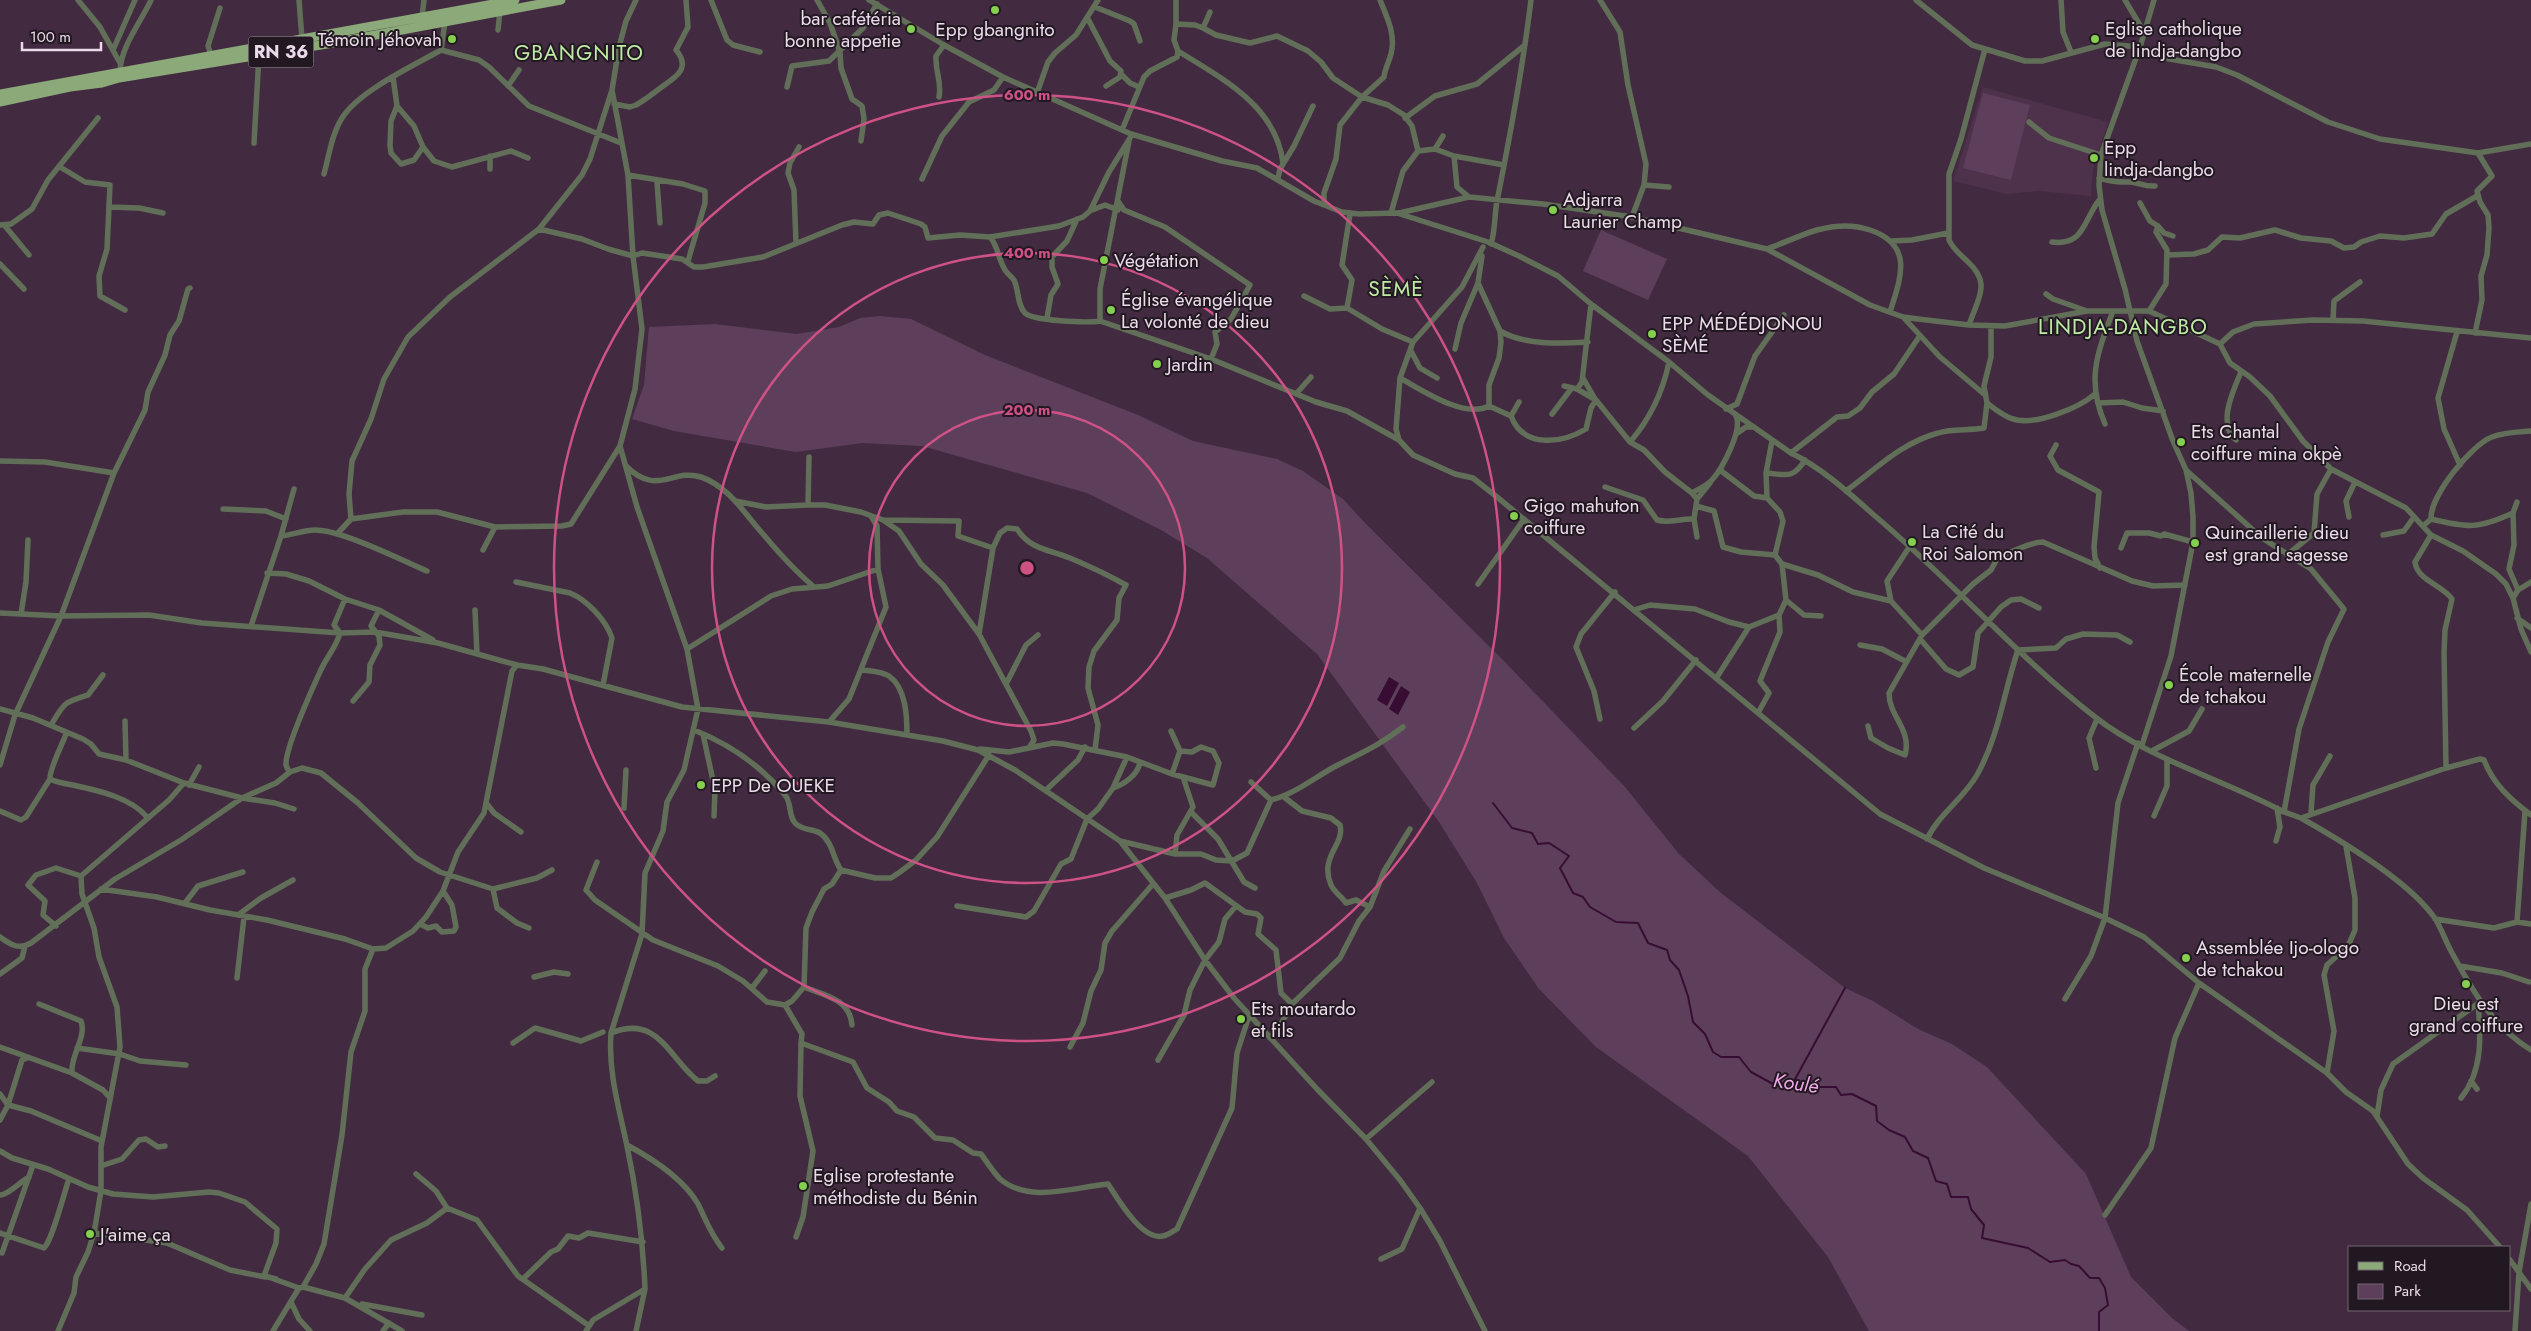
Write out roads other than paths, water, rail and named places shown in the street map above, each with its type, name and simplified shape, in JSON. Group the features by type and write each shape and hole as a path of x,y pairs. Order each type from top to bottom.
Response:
{"main road":[{"name":"RN 36","path":"0,94 120,67 212,55 515,0"},
{"name":"RN 36","path":"0,102 70,86 102,83 120,78 446,22 493,4 561,0"}],"street":[{"path":"78,0 100,27 114,50 120,67"},
{"path":"114,50 135,0"},
{"path":"120,67 151,0"},
{"path":"299,0 302,39"},
{"path":"422,17 424,0"},
{"path":"351,519 349,494 352,461 371,419 384,379 408,337 450,297 539,229 582,175 590,159 612,90 619,47 626,21 636,0"},
{"path":"614,104 630,107 636,105 673,80 680,72 682,64 676,50 688,27 686,0"},
{"path":"711,0 727,40 732,45 760,52"},
{"path":"817,0 830,23 840,52 841,68 852,99 862,106 864,111 861,142"},
{"path":"870,0 944,45 1003,77 1122,130 1130,136 1222,161 1257,168 1278,178 1314,201 1324,203 1350,214 1394,213 1468,197 1580,209 1632,218 1767,249 1856,298 1890,312 1903,316 1969,325 1991,326 2032,323 2087,311 2149,311 2220,344 2230,363 2259,384 2303,441 2331,469 2406,508 2431,535 2482,563 2506,584 2513,598 2517,618 2531,652"},
{"path":"1037,93 1048,62 1055,53 1076,35 1088,19 1098,0"},
{"path":"1176,0 1174,40 1178,51 1252,101 1272,128 1278,140 1283,163"},
{"path":"1324,203 1324,193 1336,159 1340,125 1362,97 1384,77 1385,67 1391,55 1390,23 1380,0"},
{"path":"1531,0 1526,45 1497,199 1495,233 1490,243 1483,247 1462,287 1413,342 1400,378 1396,429 1399,440 1406,449 1425,461 1455,474 1472,478 1615,592 1634,610 1880,814 2022,885 2105,918 2144,937 2199,983 2327,1073 2346,1092 2373,1111 2408,1164 2423,1178 2467,1210 2499,1246"},
{"path":"1600,0 1620,32 1628,85 1646,164 1644,185 1632,218"},
{"path":"1916,0 1958,36 1972,45 2034,62 2105,44 2140,47 2164,58 2216,67 2237,75 2310,114 2345,128 2389,140 2478,153 2531,144"},
{"path":"2061,0 2062,32 2072,52"},
{"path":"2125,0 2144,32"},
{"path":"2066,999 2091,956 2105,918 2118,803 2171,656 2193,542 2191,493 2186,470 2137,341 2131,311 2100,199 2101,155 2140,47 2154,0"},
{"path":"493,4 498,30"},
{"path":"786,87 792,66 820,64 840,52 863,28 877,4"},
{"path":"1095,7 1134,24 1140,41"},
{"path":"212,55 208,46 220,8"},
{"path":"1203,28 1210,12"},
{"path":"1088,19 1110,61 1130,83 1139,87"},
{"path":"441,50 446,22"},
{"path":"1176,24 1195,25 1216,35 1250,43 1273,36 1281,37 1308,51 1321,62 1333,78 1362,97 1388,105 1405,118 1412,126 1418,151"},
{"path":"939,97 942,83 937,73 936,56 944,45"},
{"path":"1405,118 1435,96 1477,84 1526,45"},
{"path":"1969,325 1978,303 1982,283 1981,277 1952,246 1948,233 1949,174 1959,147 1985,49"},
{"path":"324,174 334,136 342,118 354,104 393,77 441,50 479,60 529,106 621,143"},
{"path":"1122,130 1139,87 1150,71 1174,60 1178,51"},
{"path":"254,143 259,55"},
{"path":"508,86 519,70"},
{"path":"1106,86 1118,79 1121,74"},
{"path":"393,77 397,106 389,130 391,153 401,164 408,163 414,160 423,147"},
{"path":"922,179 942,136 969,102 994,90 1003,77"},
{"path":"337,534 351,519 403,512 437,512 495,527 562,526 571,524 620,446 629,418 642,347 639,293 633,256 628,175 612,90"},
{"path":"397,106 414,126 423,147 434,161 442,166 465,165 472,160 511,151 528,158"},
{"path":"1278,178 1283,163 1294,146 1313,106"},
{"path":"28,255 3,225 20,219 32,209 48,180 98,118"},
{"path":"2029,122 2049,138 2101,155"},
{"path":"1100,321 1100,289 1120,209 1118,200 1130,136"},
{"path":"1090,211 1109,172 1130,136"},
{"path":"1435,150 1443,136"},
{"path":"796,243 794,190 788,173 790,163 799,147"},
{"path":"1394,213 1403,171 1418,151 1435,150 1454,156 1504,165"},
{"path":"2475,333 2482,300 2481,276 2487,254 2489,228 2488,215 2477,196 2479,188 2492,176 2478,153"},
{"path":"490,156 490,169"},
{"path":"1454,156 1457,187 1454,199"},
{"path":"60,167 85,182 110,185 107,249 99,276 100,296 125,310"},
{"path":"628,175 705,191 706,194 688,261"},
{"path":"2099,178 2111,183 2132,182 2143,186 2155,186"},
{"path":"657,182 660,223"},
{"path":"1644,185 1669,187"},
{"path":"1457,187 1468,197"},
{"path":"2167,255 2194,254 2208,250 2222,237 2240,238 2275,230 2301,238 2331,241 2344,248 2354,247 2361,242 2380,236 2404,238 2432,234 2446,214 2477,196"},
{"path":"2052,242 2066,244 2074,240 2081,233 2091,209 2100,199"},
{"path":"2140,203 2150,221 2164,232 2173,236"},
{"path":"539,229 582,239 608,250 633,256 642,253 688,261 694,267 704,267 752,260 787,248 842,225 854,222 873,224 879,215 888,213 921,224 925,227 928,238 960,235 990,237 1059,226 1105,205 1165,227 1251,286 1231,318 1215,332 1217,344 1211,359"},
{"path":"109,207 139,208 163,213"},
{"path":"1394,213 1490,243 1558,276 1726,409 1772,441 1805,460 1846,491 1910,546 2018,650 2097,719 2167,759 2301,818 2396,880 2424,905 2435,919 2479,1003 2506,1032 2530,1050"},
{"path":"1347,308 1352,280 1342,264 1350,214"},
{"path":"1047,318 1051,295 1058,284 1052,266 1052,258 1067,241 1077,219"},
{"path":"1767,249 1817,230 1842,226 1863,228 1882,234 1892,241 1899,254 1900,269 1890,312"},
{"path":"2149,311 2166,284 2167,255 2156,232 2158,226"},
{"path":"1892,241 1912,240 1948,233"},
{"path":"990,237 996,245 1004,270 1013,280 1021,308 1032,318 1047,318 1063,322 1100,321 1211,359 1296,394 1347,411 1399,440"},
{"path":"1456,348 1461,324 1478,283 1483,247"},
{"path":"0,264 24,289"},
{"path":"2332,320 2334,301 2360,282"},
{"path":"1478,283 1500,331 1500,352 1489,385 1489,406"},
{"path":"0,762 16,714 61,616 114,473 145,410 148,392 165,355 170,335 179,321 188,289 190,288"},
{"path":"2046,294 2053,300 2087,311"},
{"path":"1304,296 1330,309 1347,308 1382,329 1413,342"},
{"path":"1552,414 1582,378 1588,342 1591,304"},
{"path":"2105,424 2095,394 2094,371 2113,311"},
{"path":"1743,420 1737,404 1755,356 1784,315"},
{"path":"1903,316 1919,337 1940,358 1984,394"},
{"path":"2220,344 2233,332 2254,324 2332,320 2363,321 2531,338"},
{"path":"1846,491 1879,464 1913,443 1949,430 1984,428 1986,403 1984,394 1991,357 1991,326"},
{"path":"1500,331 1516,337 1540,341 1588,342"},
{"path":"2457,332 2438,398 2444,429 2460,464"},
{"path":"1791,453 1837,417 1848,416 1860,408 1872,392 1894,374 1919,337"},
{"path":"1411,351 1420,368 1437,378"},
{"path":"1630,442 1659,396 1669,362"},
{"path":"2236,440 2229,434 2227,420 2234,390 2241,372"},
{"path":"1296,394 1311,377"},
{"path":"1400,378 1454,406 1472,409 1489,406 1511,416 1516,426 1536,440 1552,441 1586,429 1591,408 1596,400"},
{"path":"1582,378 1596,400 1630,442 1644,450"},
{"path":"1564,386 1596,400"},
{"path":"1986,403 2011,419 2023,421 2070,409 2086,402 2095,394"},
{"path":"1511,416 1519,402"},
{"path":"2098,403 2123,402 2142,408 2163,411"},
{"path":"1726,409 1737,404"},
{"path":"1697,538 1694,519 1697,498 1720,470 1736,434 1738,421 1736,415"},
{"path":"1736,434 1746,427 1754,427"},
{"path":"2423,526 2431,519 2434,499 2460,464 2483,441 2491,437 2531,431"},
{"path":"1636,435 1644,450 1665,472 1697,498"},
{"path":"1767,498 1766,473 1772,441"},
{"path":"2056,445 2050,456 2058,470 2099,492 2094,547 2095,558 2100,568"},
{"path":"620,446 637,506 687,649 698,709 684,770 668,802 662,831 645,873 642,934 611,1033 610,1049 615,1092 627,1145 643,1242 646,1290 636,1331"},
{"path":"808,505 809,456"},
{"path":"1766,473 1792,475 1805,460"},
{"path":"0,461 45,462 114,473"},
{"path":"626,466 634,474 648,480 662,482 686,476 701,477 711,482 735,501 763,535 814,586"},
{"path":"2287,555 2314,533 2317,494 2331,469"},
{"path":"1720,470 1754,496 1767,498 1782,514 1783,521 1775,555"},
{"path":"2186,470 2243,523 2287,555 2311,569 2341,604 2344,612 2328,642 2301,722 2288,782 2284,812"},
{"path":"1692,493 1710,482"},
{"path":"2349,517 2346,501 2355,482"},
{"path":"1606,487 1643,500 1657,520 1671,522 1682,519 1694,519"},
{"path":"251,626 294,490"},
{"path":"735,501 766,507 825,505 883,520 899,531 921,564 943,585 979,634 1031,731 1034,740 1030,748"},
{"path":"2517,502 2513,513 2514,545 2509,568 2518,590"},
{"path":"1696,506 1716,514 1720,542 1723,547 1741,552 1775,555 1782,564 1786,600 1779,615 1780,632 1760,681 1769,693 1758,713"},
{"path":"222,509 266,511 286,518"},
{"path":"2431,519 2474,527 2490,524 2513,513"},
{"path":"829,722 849,699 886,607 878,568 877,526 871,516"},
{"path":"2382,536 2404,531 2414,517"},
{"path":"1478,584 1524,519"},
{"path":"883,520 959,521 958,536 993,548"},
{"path":"483,550 495,527"},
{"path":"979,634 993,548 1003,530 1013,527 1030,544 1071,558 1126,585 1119,598 1117,620 1094,651 1089,667 1088,688 1098,725 1095,750"},
{"path":"281,536 315,530 337,534 426,571"},
{"path":"2121,548 2127,533 2149,533 2161,536 2164,534 2193,542"},
{"path":"2431,535 2415,562 2419,573 2447,592 2452,599 2445,630 2444,652 2446,768"},
{"path":"21,614 26,582 28,540"},
{"path":"1868,726 1871,738 1905,755 1906,731 1892,709 1889,693 1905,661 1921,637 1991,570 1999,555 2011,554 2033,542 2052,544 2100,568 2154,586 2185,585"},
{"path":"1910,546 1887,579 1890,601 1946,669 1959,675 1973,667 1978,633 2001,607 2012,600 2021,599 2039,608"},
{"path":"1782,564 1818,575 1853,592 1890,601"},
{"path":"687,649 771,596 792,589 836,583 878,568"},
{"path":"268,573 286,574 309,581 345,599 378,610 438,643"},
{"path":"516,582 578,596 597,615 612,638 603,684"},
{"path":"2513,598 2518,590 2531,582"},
{"path":"1600,719 1594,691 1576,647 1581,634 1615,592"},
{"path":"290,772 286,765 297,728 319,673 338,643 340,633 334,625 345,599"},
{"path":"1786,600 1804,615 1821,616"},
{"path":"1634,610 1650,605 1695,609 1729,622 1749,627"},
{"path":"353,701 369,682 370,665 381,642 371,626 378,610"},
{"path":"475,610 477,654"},
{"path":"0,613 61,616 149,614 202,623 340,633 375,632 438,643 517,665 603,684 643,698 698,709 829,722 907,735 978,750 1009,752 1053,743 1085,747 1127,757 1172,774 1213,785 1219,761 1210,748 1201,747 1192,752 1180,751"},
{"path":"1717,677 1749,627 1779,615"},
{"path":"2517,618 2531,628"},
{"path":"2018,650 2056,648 2066,639 2083,634 2117,634 2130,642"},
{"path":"1006,684 1026,645 1038,635"},
{"path":"1860,645 1882,649 1905,661"},
{"path":"1927,839 1945,812 1976,778 1982,766 2018,650"},
{"path":"1634,728 1663,701 1696,660"},
{"path":"101,889 185,903 335,936 373,949 386,948 420,924 443,891 458,852 479,822 487,804 512,671 517,665"},
{"path":"862,670 887,675 894,682 907,711 907,735"},
{"path":"52,725 64,704 69,700 88,695 103,674"},
{"path":"0,709 52,725 66,734 91,744 99,754 126,760 187,784 242,798 275,803 294,809"},
{"path":"2152,751 2189,731 2202,709"},
{"path":"2096,768 2089,738 2097,719"},
{"path":"125,721 126,760"},
{"path":"1271,800 1284,797 1337,766 1382,744 1403,727"},
{"path":"694,730 739,753 786,796 796,825 820,833 831,846 841,870"},
{"path":"1170,731 1180,751 1172,774"},
{"path":"0,811 21,820 26,818 50,780 51,769 57,760 66,734"},
{"path":"703,734 715,790 714,816"},
{"path":"1046,790 1078,760 1085,747"},
{"path":"978,750 1046,790 1120,841 1165,898 1205,960 1249,1016 1366,1139 1420,1208 1485,1331"},
{"path":"841,870 875,878 891,878 916,860 937,837 989,755"},
{"path":"2311,813 2313,785 2330,756"},
{"path":"957,906 1026,917 1034,910 1060,864 1071,859 1087,819 1098,809 1113,788 1127,757"},
{"path":"2154,816 2167,786 2167,759"},
{"path":"2301,818 2446,768 2469,761 2484,760 2488,771 2515,805 2531,815"},
{"path":"1113,788 1123,784 1136,773 1140,763"},
{"path":"58,1331 74,1293 76,1277 88,1252 94,1232 101,1191 102,1141 120,1054 117,1007 99,958 94,928 80,888 81,876 187,784 200,767"},
{"path":"0,937 11,945 25,946 56,926 101,889 181,840 242,798 276,783 290,772 302,768 320,773 358,803 416,858 440,872 493,889 537,878 552,870"},
{"path":"624,808 626,770"},
{"path":"1175,854 1177,835 1191,812 1192,799 1183,777"},
{"path":"50,780 101,792 120,799 142,811 147,817"},
{"path":"1251,782 1271,800"},
{"path":"1284,797 1302,811 1331,818 1340,825 1340,832 1327,865 1331,885 1346,904 1356,900 1370,907"},
{"path":"1120,841 1175,854 1201,854 1216,860 1232,861 1247,853 1271,800"},
{"path":"487,804 494,813 521,832"},
{"path":"2276,841 2280,828 2277,808"},
{"path":"2517,922 2525,811"},
{"path":"1191,812 1218,839 1244,882 1255,888"},
{"path":"1270,1038 1292,1004 1340,958 1359,921 1370,907 1384,872 1410,830"},
{"path":"2327,1073 2334,1031 2324,975 2328,965 2343,952 2352,939 2356,925 2355,898 2346,846"},
{"path":"597,862 586,892 642,934 674,951 718,966 752,988 767,1002 785,1004 792,1001 804,987 806,928 824,889 832,884 841,870"},
{"path":"56,926 43,915 45,901 28,885 36,876 56,868 81,876"},
{"path":"185,903 198,886 243,872"},
{"path":"237,978 241,916 261,898 293,880"},
{"path":"1165,898 1191,890 1205,883 1245,912 1257,914 1261,918 1258,934 1276,950 1278,986 1281,993 1292,1004"},
{"path":"1070,1047 1083,1023 1091,991 1101,970 1105,943 1112,931 1153,884"},
{"path":"493,889 497,908 517,923 530,928"},
{"path":"420,924 428,928 436,926 442,932 454,931 456,927 452,904 443,891"},
{"path":"1158,1060 1184,1014 1190,990 1205,960 1219,942 1225,919 1236,906"},
{"path":"2435,919 2494,928 2517,922 2531,924"},
{"path":"0,974 22,958 25,946"},
{"path":"273,1331 316,1264 325,1236 342,1135 351,1052 365,1011 365,969 373,949"},
{"path":"2460,966 2502,973 2529,982"},
{"path":"752,988 765,971"},
{"path":"534,977 554,972 568,974"},
{"path":"2105,1215 2151,1148 2175,1038 2199,983"},
{"path":"804,987 843,1004 850,1011 852,1024"},
{"path":"2377,1118 2381,1090 2393,1064 2479,1003"},
{"path":"2461,1098 2471,1081 2480,1048 2479,1003"},
{"path":"39,1004 81,1021 82,1032 72,1073"},
{"path":"785,1004 802,1034 800,1096 813,1151 803,1217 796,1237"},
{"path":"801,1043 853,1062 867,1088 889,1102 897,1111 914,1117 935,1138 953,1140 973,1153 981,1154 1001,1179 1024,1192 1066,1190 1108,1184 1127,1212 1150,1235 1162,1236 1177,1229 1232,1108 1237,1053 1249,1016"},
{"path":"513,1043 535,1028 581,1041 603,1032"},
{"path":"611,1033 626,1028 644,1029 658,1038 698,1081 707,1081 715,1076"},
{"path":"0,1047 72,1073 103,1090 110,1098"},
{"path":"77,1048 120,1054 140,1061 186,1065"},
{"path":"0,1120 8,1105 22,1060 27,1058"},
{"path":"2471,1081 2477,1089"},
{"path":"1366,1139 1432,1082"},
{"path":"0,1094 8,1105 31,1111 102,1141"},
{"path":"101,1166 122,1160 139,1140 146,1139 158,1147 165,1146"},
{"path":"627,1145 661,1166 690,1193 697,1203 710,1233 722,1248"},
{"path":"0,1151 69,1179 113,1194 153,1197 209,1192 245,1202 277,1229 276,1243 264,1276 301,1288 345,1298 402,1331"},
{"path":"2,1252 33,1165"},
{"path":"416,1174 436,1191 447,1208 477,1220 514,1270 523,1279 587,1328 646,1290"},
{"path":"0,1195 8,1194 15,1184 29,1177"},
{"path":"0,1233 44,1248 48,1245 69,1179"},
{"path":"2515,1331 2519,1272 2531,1204"},
{"path":"345,1298 365,1269 391,1240 427,1223 447,1208"},
{"path":"1382,1259 1402,1250 1420,1208"},
{"path":"94,1232 154,1240 230,1270 276,1279"},
{"path":"523,1279 551,1252 558,1249 568,1236 579,1238 588,1233 643,1242"},
{"path":"2511,1261 2531,1290"},
{"path":"291,1302 299,1319 310,1331"},
{"path":"357,1304 422,1314"},
{"path":"383,1331 389,1322"}],"waterway":[{"name":"Koulé","path":"1493,803 1512,828 1532,833 1538,844 1549,843 1569,856 1560,868 1573,893 1583,897 1590,907 1616,922 1638,923 1648,943 1667,950 1670,960 1679,970 1688,996 1693,1022 1705,1034 1713,1052 1721,1057 1739,1057 1751,1072 1773,1084 1802,1083 1810,1087 1836,1087 1841,1095 1852,1094 1876,1106 1877,1121 1889,1130 1905,1137 1913,1151 1928,1158 1936,1181 1947,1184 1951,1197 1968,1197 1971,1209 1984,1225 1982,1238 2028,1248 2050,1262 2065,1260 2079,1266 2090,1278 2099,1278 2105,1288 2108,1305 2099,1312 2099,1331"},
{"path":"1793,1083 1845,988"}],"place":[{"name":"Epp gbangnito","path":"995,10"},
{"name":"bar cafétéria bonne appetie","path":"911,29"},
{"name":"Témoin Jéhovah","path":"452,39"},
{"name":"Eglise catholique de lindja-dangbo","path":"2095,39"},
{"name":"Epp lindja-dangbo","path":"2094,158"},
{"name":"Adjarra Laurier Champ","path":"1553,210"},
{"name":"Végétation","path":"1104,260"},
{"name":"Église évangélique La volonté de dieu","path":"1111,310"},
{"name":"EPP MÉDÉDJONOU SÈMÉ","path":"1652,334"},
{"name":"Jardin","path":"1157,364"},
{"name":"Ets Chantal coiffure mina okpè","path":"2181,442"},
{"name":"Gigo mahuton coiffure","path":"1514,516"},
{"name":"La Cité du Roi Salomon","path":"1912,542"},
{"name":"Quincaillerie dieu est grand sagesse","path":"2195,543"},
{"name":"École maternelle de tchakou","path":"2169,685"},
{"name":"EPP De OUEKE","path":"701,785"},
{"name":"Assemblée Ijo-ologo de tchakou","path":"2186,958"},
{"name":"Dieu est grand coiffure","path":"2466,984"},
{"name":"Ets moutardo et fils","path":"1241,1019"},
{"name":"Eglise protestante méthodiste du Bénin","path":"803,1186"},
{"name":"J'aime ça","path":"90,1234"}],"district":[{"name":"GBANGNITO","path":"579,53"},
{"name":"SÈMÈ","path":"1396,289"},
{"name":"LINDJA-DANGBO","path":"2123,327"}]}
